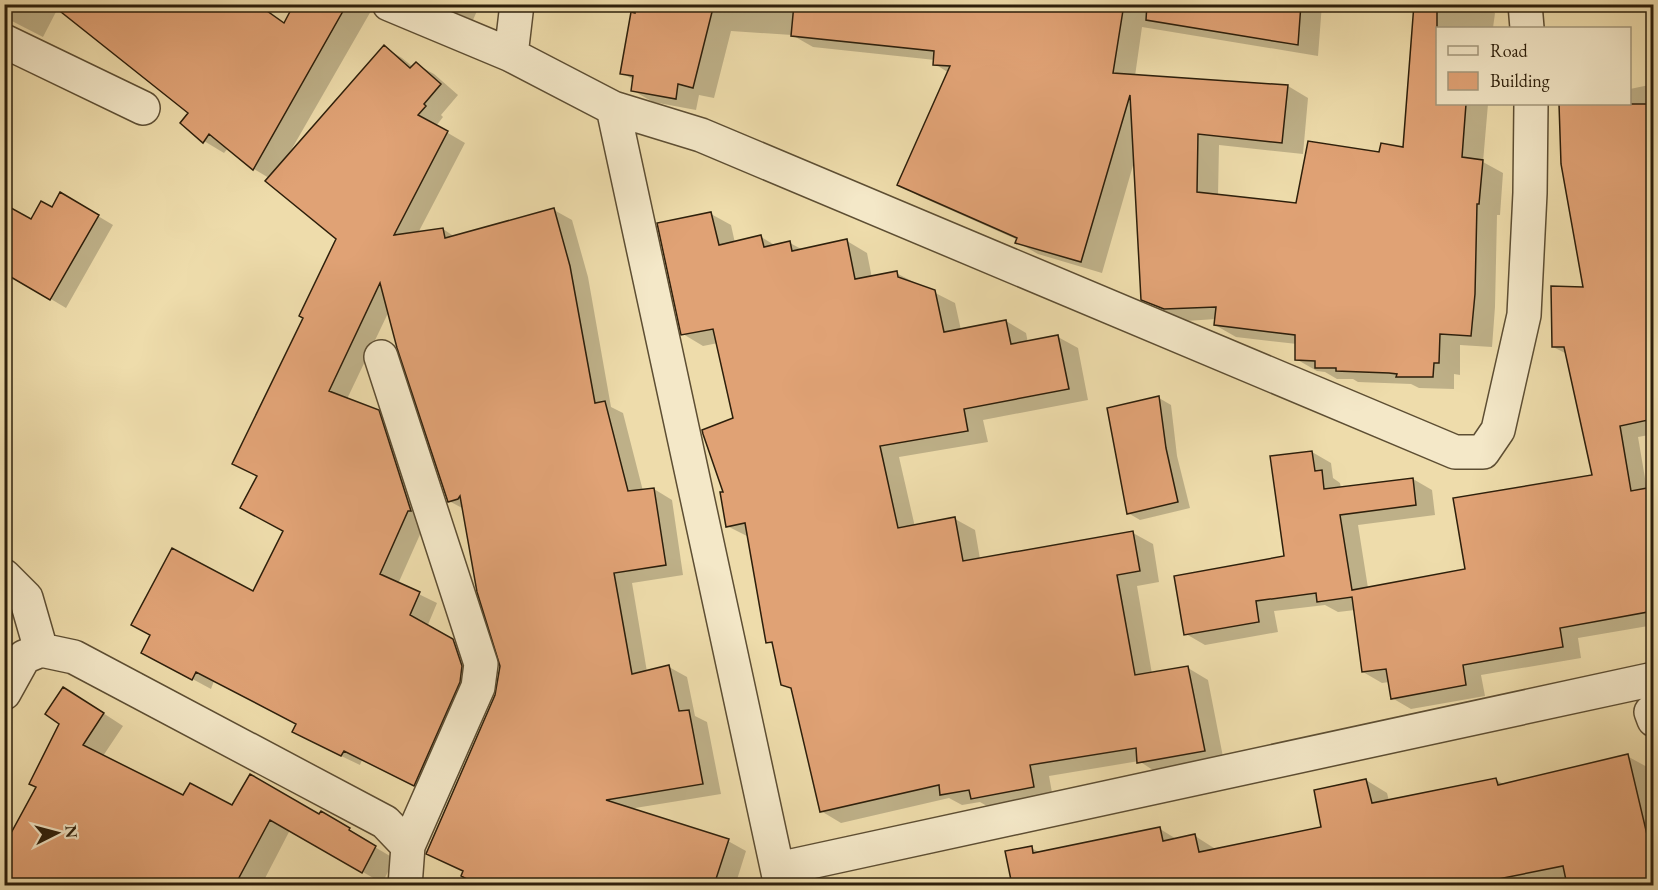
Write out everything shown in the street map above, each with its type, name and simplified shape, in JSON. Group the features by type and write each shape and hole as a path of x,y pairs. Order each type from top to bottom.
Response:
{"street":[{"path":"389,4 511,55 613,108 701,135 1455,452 1483,452 1498,430 1524,315 1530,194 1531,105"},
{"path":"511,55 517,4"},
{"path":"1525,4 1527,27"},
{"path":"4,41 143,108"},
{"path":"613,108 780,877 1653,679"},
{"path":"381,357 481,664 478,687 408,846 405,885"},
{"path":"4,576 26,598 41,650"},
{"path":"4,693 24,657 41,650 74,657 385,822 408,846"}],"building":[{"path":"51,4 257,4 284,23 294,4 347,4 253,170 209,134 203,143 180,123 188,113"},
{"path":"636,4 714,4 693,88 678,84 676,99 631,91 633,76 620,74 631,12 635,13"},
{"path":"794,4 1124,4 1113,73 1288,85 1282,143 1198,134 1197,192 1296,203 1308,141 1379,152 1381,143 1403,147 1414,4 1437,4 1436,105 1466,105 1462,157 1483,160 1479,204 1477,204 1475,294 1471,336 1440,334 1439,363 1434,363 1433,377 1396,377 1397,374 1389,373 1336,371 1336,368 1315,368 1315,361 1295,360 1295,335 1214,325 1216,307 1164,309 1141,300 1130,95 1081,262 1015,243 1017,238 897,185 950,66 933,65 934,51 791,36"},
{"path":"1147,4 1301,4 1298,45 1146,20"},
{"path":"384,45 410,68 416,62 441,84 418,115 448,131 394,235 443,228 445,238 554,208 570,266 595,403 605,401 628,491 654,488 666,565 614,573 632,674 669,665 679,711 689,710 703,784 606,800 729,839 714,885 478,885 461,876 463,871 426,854 495,695 500,666 477,592 460,496 448,502 397,348 380,283 329,391 379,410 411,511 408,511 380,574 420,592 410,615 453,639 462,666 460,682 414,786 344,751 341,756 292,732 296,724 196,672 192,680 141,653 150,635 131,625 172,548 253,591 283,531 240,508 257,476 232,464 303,318 299,316 336,239 265,181"},
{"path":"1653,104 1653,419 1620,426 1631,491 1653,487 1653,611 1560,628 1563,647 1463,665 1466,685 1391,699 1386,669 1362,672 1352,597 1317,602 1316,593 1256,601 1259,622 1184,635 1174,576 1284,556 1270,456 1312,451 1315,471 1322,470 1324,489 1413,478 1416,505 1340,515 1352,590 1465,569 1453,498 1592,475 1564,347 1552,347 1551,286 1583,287 1561,164 1559,105"},
{"path":"60,192 99,215 50,300 4,273 4,204 31,219 41,201 52,207"},
{"path":"711,212 719,245 761,235 764,247 790,241 792,251 847,239 855,279 897,271 898,277 935,290 944,332 1006,320 1011,344 1058,335 1069,389 964,409 968,431 880,446 898,528 955,517 963,561 1133,531 1140,571 1117,575 1135,675 1188,666 1205,751 1137,763 1136,748 1030,765 1034,787 971,799 969,790 940,795 939,785 820,812 791,688 781,685 772,642 766,643 745,523 726,527 720,492 723,492 702,430 733,418 713,329 681,335 657,223"},
{"path":"1159,396 1166,448 1178,502 1127,514 1107,408"},
{"path":"63,687 104,713 83,745 183,795 190,783 232,805 250,774 319,814 321,811 376,846 362,873 270,820 235,885 4,885 4,846 36,787 29,784 59,724 45,714"},
{"path":"1628,754 1653,860 1653,885 1567,885 1563,866 1468,885 1012,885 1005,851 1032,846 1033,853 1160,827 1163,841 1195,834 1199,852 1321,827 1314,790 1366,779 1372,803 1496,778 1498,785"}]}
